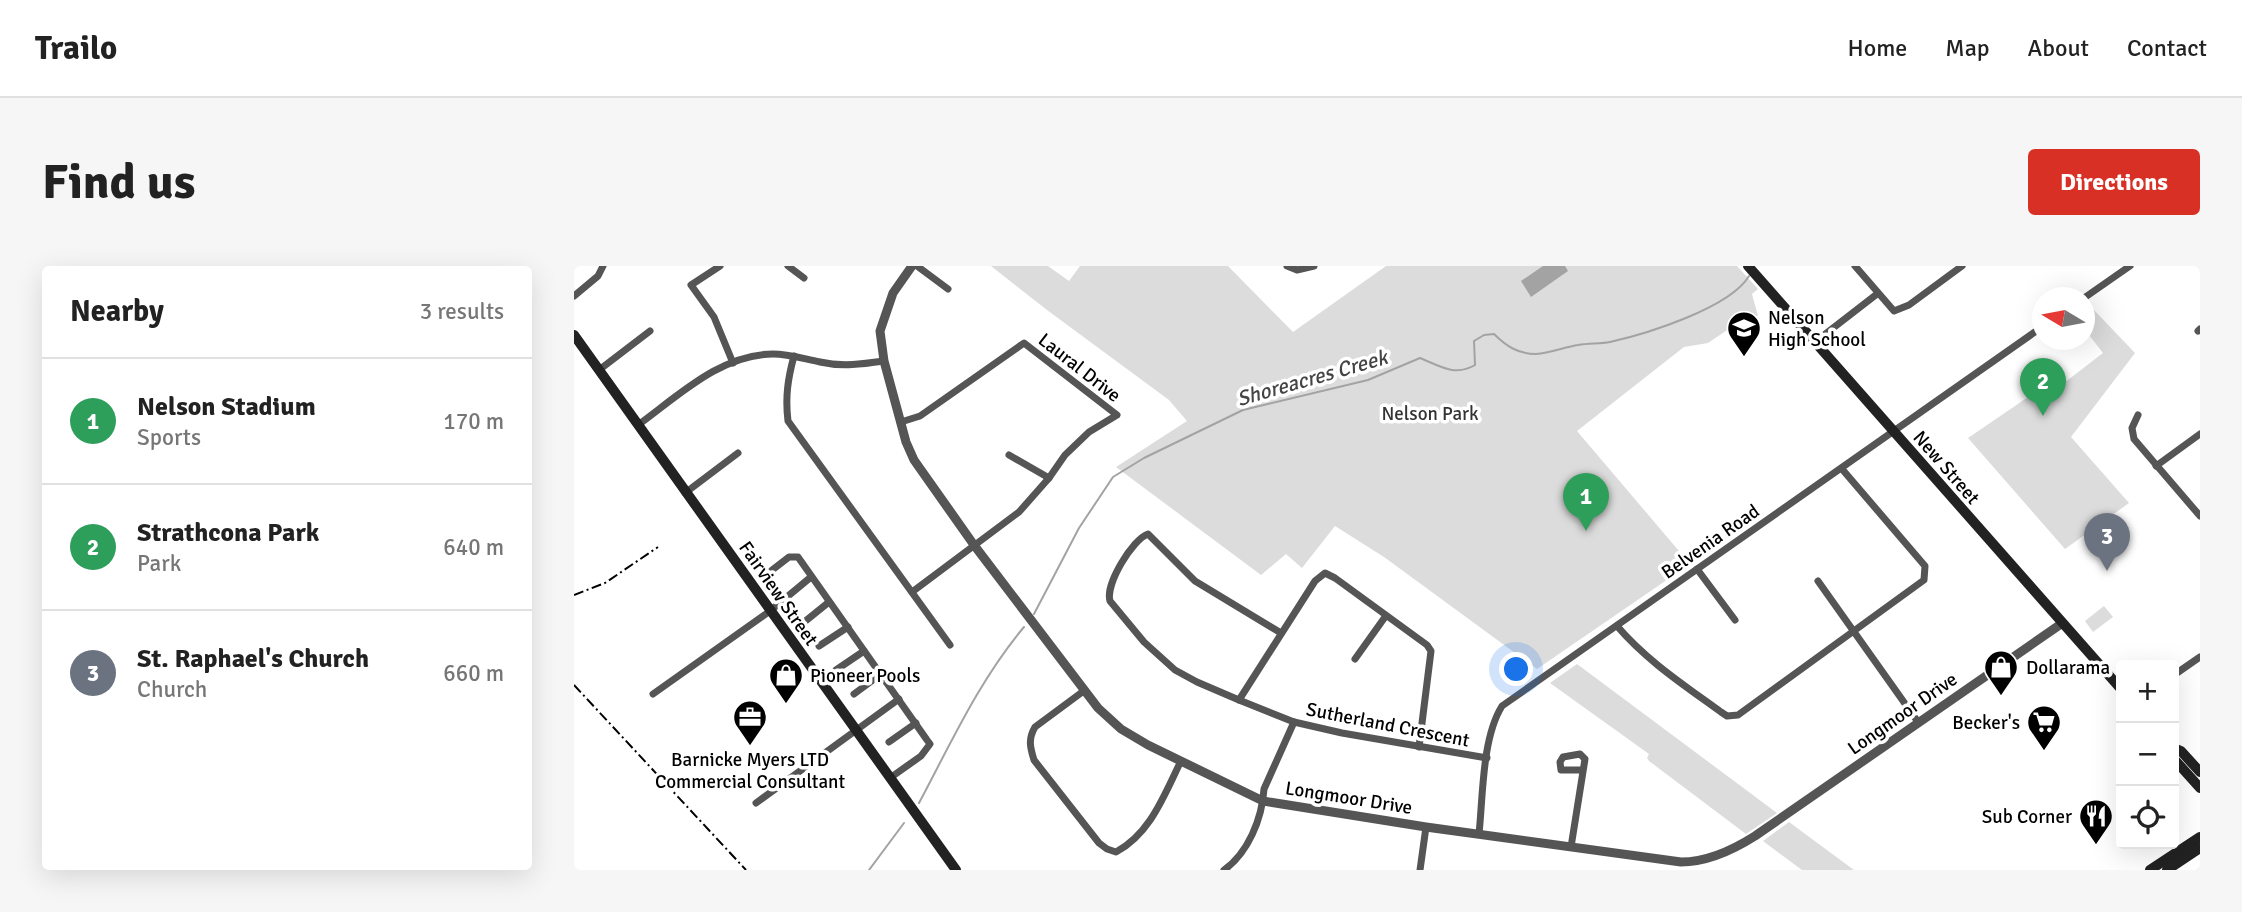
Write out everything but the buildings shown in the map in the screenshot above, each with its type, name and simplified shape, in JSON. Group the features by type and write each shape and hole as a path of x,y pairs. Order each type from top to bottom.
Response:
{"main road":[{"name":"New Street","path":"1748,266 2116,684"},
{"name":"Fairview Street","path":"574,335 956,870"},
{"path":"2179,750 2200,772"},
{"path":"2179,765 2200,788"},
{"path":"2150,870 2200,837"},
{"path":"2167,870 2200,848"}],"street":[{"path":"574,296 598,276 603,266"},
{"path":"720,266 691,285 714,317 733,363"},
{"path":"788,266 804,278"},
{"path":"914,266 948,289"},
{"name":"Longmoor Drive","path":"914,266 893,293 880,331 884,361 906,442 914,460 974,545 1098,708 1121,729 1263,800 1426,827 1696,862 1720,854 1755,836 2061,624"},
{"path":"1287,266 1297,270 1314,266"},
{"path":"1855,266 1894,311 1909,305 1962,266"},
{"path":"2095,290 2130,266"},
{"path":"1815,342 1877,294"},
{"path":"599,370 650,331"},
{"name":"Belvenia Road","path":"1479,834 1494,718 1503,706 2032,334"},
{"name":"Laural Drive","path":"901,422 920,416 1024,343 1117,415 1089,432 1065,455 1019,512 912,593"},
{"path":"638,425 712,372 750,355 794,356 843,365 884,361"},
{"path":"794,356 785,401 788,421 950,645"},
{"path":"2138,415 2132,428 2134,439 2200,516"},
{"path":"2156,466 2200,434"},
{"path":"685,493 738,453"},
{"path":"1009,455 1049,478"},
{"path":"1617,626 1637,649 1727,716 1738,715 1924,579 1925,566 1842,469"},
{"name":"Sutherland Crescent","path":"1281,633 1195,581 1149,534 1140,537 1114,577 1108,594 1110,601 1144,642 1175,670 1196,682 1294,722 1487,758"},
{"path":"767,574 789,557 798,557 930,744 928,749 890,778"},
{"path":"1697,569 1735,620"},
{"path":"1238,700 1315,581 1325,573 1427,645 1431,651 1419,747"},
{"path":"653,694 770,611 811,577"},
{"path":"1818,581 1918,722"},
{"path":"803,623 829,602"},
{"path":"1355,659 1385,617"},
{"path":"819,646 848,627"},
{"path":"836,670 864,651"},
{"path":"2179,672 2200,657"},
{"path":"854,694 881,674"},
{"path":"1085,690 1035,727 1030,736 1030,747 1034,760 1099,843 1107,849 1116,852 1125,847 1147,825 1181,761"},
{"path":"756,803 899,699"},
{"path":"1224,870 1239,858 1249,840 1263,800 1264,789 1294,722"},
{"path":"889,742 916,723"},
{"path":"1571,847 1583,770"},
{"path":"1420,870 1426,827"}],"green space":[{"name":"Nelson Park","path":"991,266 1048,266 1069,281 1080,266 1228,266 1293,332 1386,266 1737,266 1758,289 1752,294 1758,316 1739,322 1708,343 1684,347 1577,431 1690,564 1537,669 1384,557 1335,526 1302,568 1286,554 1261,575 1116,467 1187,421 1169,400"},
{"path":"2095,311 2135,353 2071,437 2129,503 2065,549 1968,438 2040,389 2047,396 2103,353 2095,343"},
{"path":"2104,606 2113,617 2093,632 2085,621"},
{"path":"1577,664 1777,813 1746,834 1649,761 1649,754 1550,683"},
{"path":"1789,822 1854,870 1802,870 1763,841"}],"shaded area":[{"path":"1543,266 1565,266 1568,271 1531,297 1521,281"}],"waterway":[{"name":"Shoreacres Creek","path":"1034,614 1079,528 1113,477 1144,458 1243,410 1368,380 1420,358 1448,369 1468,368 1475,365 1474,341 1484,335 1494,334 1513,348 1536,354 1626,338 1706,309 1739,288 1749,276"},
{"name":"Shoreacres Creek","path":"919,803 980,690 1024,627"},
{"name":"Shoreacres Creek","path":"869,870 904,823"}],"railway":[{"path":"574,595 605,583 658,547"},
{"path":"574,685 746,870"}],"place":[{"name":"Nelson High School","path":"1744,358"},
{"name":"Strathcona Park","path":"2043,416"},
{"name":"Nelson Stadium","path":"1586,531"},
{"name":"St. Raphael's Church","path":"2107,571"},
{"name":"Dollarama","path":"2001,697"},
{"name":"Pioneer Pools","path":"786,705"},
{"name":"Barnicke Myers LTD Commercial Consultant","path":"750,747"},
{"name":"Becker's","path":"2044,752"},
{"name":"Sub Corner","path":"2096,846"}]}
